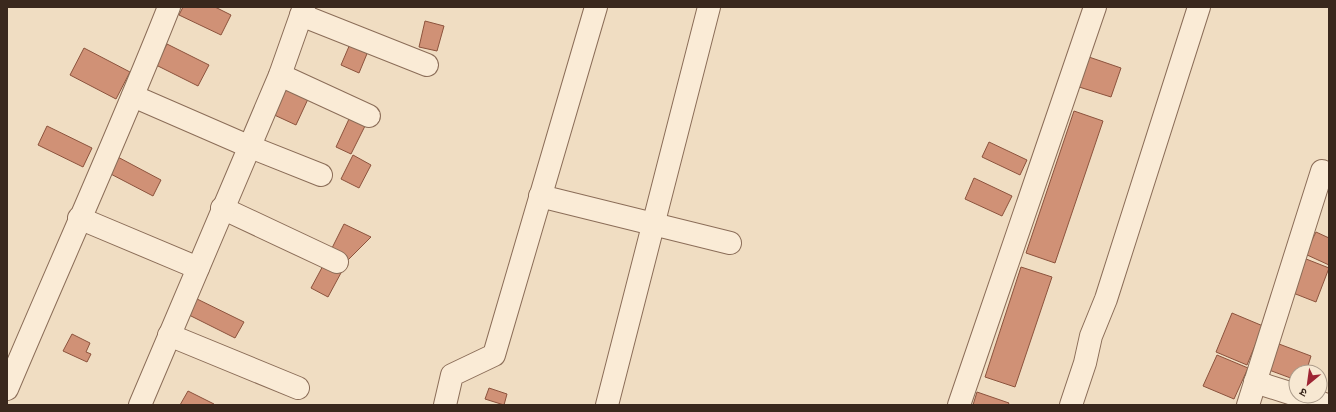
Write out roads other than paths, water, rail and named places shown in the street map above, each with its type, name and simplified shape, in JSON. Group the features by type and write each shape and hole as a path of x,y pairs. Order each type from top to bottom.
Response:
{"street":[{"path":"7,389 79,218 134,96 169,7"},
{"path":"445,405 452,375 494,355 596,7"},
{"path":"607,405 709,7"},
{"path":"960,405 1095,7"},
{"path":"1071,405 1085,363 1091,336 1106,299 1199,7"},
{"path":"145,403 169,335 248,146 280,75 303,11 427,65"},
{"path":"280,75 369,116"},
{"path":"134,96 248,146 321,175"},
{"path":"1248,405 1322,171"},
{"path":"540,196 653,225 730,242"},
{"path":"222,208 337,262"},
{"path":"79,218 198,268"},
{"path":"169,335 298,388"},
{"path":"1255,382 1288,392"}]}
